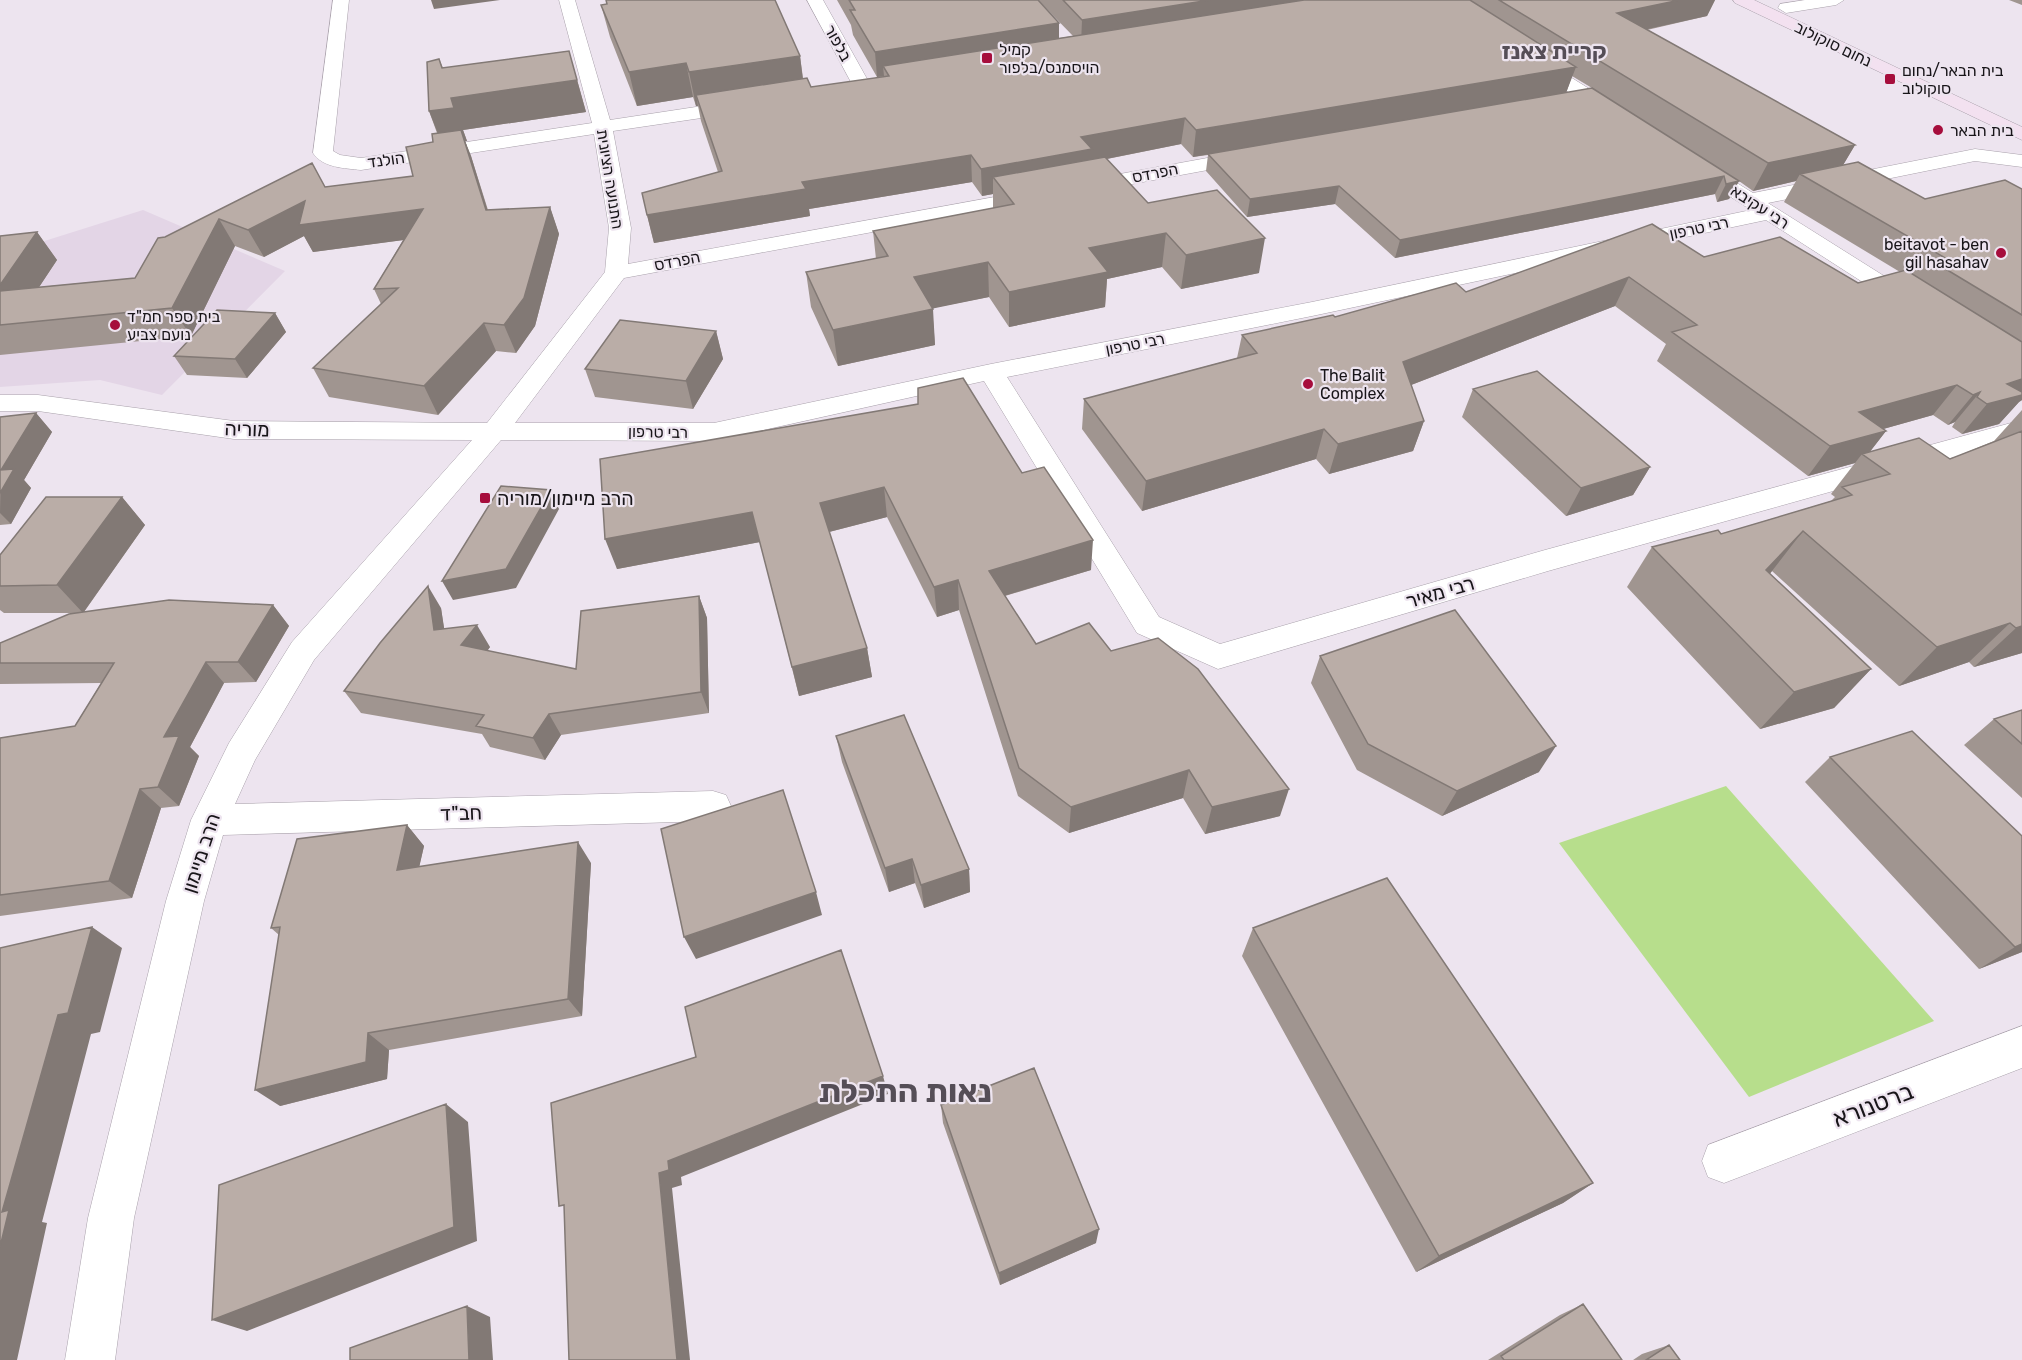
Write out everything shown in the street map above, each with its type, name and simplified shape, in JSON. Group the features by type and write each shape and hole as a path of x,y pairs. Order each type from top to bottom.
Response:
{"main road":[{"name":"נחום סוקולוב","path":"1741,0 2022,134"},
{"name":"נחום סוקולוב","path":"1769,0 2022,120"}],"street":[{"name":"הולנד","path":"341,0 323,153 334,160 361,164 756,104"},
{"name":"התנועה הציונית","path":"567,0 603,129 620,228 616,273"},
{"name":"בלפור","path":"815,0 862,86"},
{"path":"1786,8 1836,0"},
{"path":"1518,52 1639,129"},
{"path":"838,90 885,83"},
{"path":"1554,103 1589,97"},
{"name":"הפרדס","path":"616,273 1276,151"},
{"name":"רבי עקיבא","path":"1679,155 1923,311"},
{"path":"1750,200 1975,155 2022,161"},
{"name":"רבי טרפון","path":"495,430 714,432 991,372 1312,309 1770,213"},
{"path":"495,430 616,273"},
{"name":"רבי מאיר","path":"991,372 1148,624 1218,657 1545,561 2022,429"},
{"name":"מוריה","path":"0,403 39,403 234,430 495,430"},
{"name":"הרב מיימון","path":"90,1360 111,1218 185,901 209,820 241,753 303,651 495,430"},
{"name":"חב\"ד","path":"209,820 713,806"},
{"name":"ברטנורא","path":"1724,1161 2022,1047"}],"shaded area":[{"name":"בית ספר חמ\"ד נועם צביע","path":"143,210 285,271 162,395 100,380 0,387 0,255"}],"green space":[{"path":"1726,786 1934,1021 1749,1097 1559,843"}],"building":[{"path":"606,0 775,0 800,56 689,72 686,63 629,72 601,5 607,4"},
{"path":"849,0 1038,0 1059,23 875,52 850,10 855,10"},
{"path":"1063,0 1210,0 1082,20"},
{"path":"1304,0 1470,0 1576,67 1196,130 1185,118 1081,137 1092,149 981,169 971,155 802,182 806,189 647,215 642,193 722,171 696,95 807,78 811,87 889,76 883,66"},
{"path":"1499,0 1680,0 1617,13 1855,145 1768,163"},
{"path":"569,51 577,80 451,98 454,108 429,111 427,62 439,59 442,68"},
{"path":"1592,88 1739,181 1726,184 1724,176 1400,240 1339,186 1250,199 1208,154"},
{"path":"461,130 486,210 550,207 524,298 504,325 484,323 424,386 313,368 398,288 374,289 423,209 299,225 305,201 248,230 219,219 172,308 0,325 0,291 135,278 158,238 165,237 312,163 325,187 413,176 406,147 433,142 432,134"},
{"path":"1105,157 1148,203 1217,190 1265,238 1186,255 1166,233 1089,248 1108,272 1009,292 988,262 914,277 933,309 833,330 806,272 888,256 873,231 1014,204 993,177"},
{"path":"1858,162 1925,199 2005,180 2022,189 2022,315 1934,262 1947,259 1800,174"},
{"path":"1652,224 1704,257 1780,237 1858,283 1906,270 2022,342 2022,379 2007,384 2022,392 2022,395 1987,404 1977,397 1980,392 1973,395 1957,385 1859,412 1886,431 1830,446 1672,332 1697,325 1629,277 1403,362 1424,421 1338,444 1324,429 1146,481 1084,399 1257,353 1242,335 1333,315 1335,317 1456,283 1466,292"},
{"path":"37,232 0,285 0,236"},
{"path":"217,310 275,313 235,359 174,356"},
{"path":"620,320 716,331 686,381 585,369"},
{"path":"1537,371 1650,467 1581,488 1473,389"},
{"path":"963,378 1022,473 1044,467 1093,540 989,571 1036,644 1089,623 1111,651 1158,638 1198,669 1289,789 1212,807 1189,770 1071,807 1019,768 958,580 934,587 884,487 820,503 867,648 792,667 752,512 605,539 600,459 918,404 918,388"},
{"path":"36,413 1,470 14,469 0,493 0,417"},
{"path":"2022,431 2022,626 2016,628 2010,623 1937,647 1803,531 1766,570 1871,669 1794,692 1652,547 1718,530 1721,534 1852,495 1842,487 1890,474 1862,454 1919,438 1950,459"},
{"path":"501,486 551,490 506,569 442,581"},
{"path":"46,497 122,497 57,585 0,586 0,555"},
{"path":"428,586 434,630 477,625 461,645 576,669 581,611 699,596 701,692 549,714 533,738 476,726 484,715 344,691 380,643"},
{"path":"169,600 273,605 238,662 206,662 164,737 179,736 158,787 140,789 109,881 0,895 0,738 75,726 114,663 0,663 0,643 69,614"},
{"path":"1455,610 1556,746 1457,791 1368,744 1320,656"},
{"path":"2022,710 2022,744 1994,719"},
{"path":"904,715 969,869 921,885 912,859 885,868 836,736"},
{"path":"1912,731 2022,836 2022,944 2015,947 1830,757"},
{"path":"783,790 816,892 684,937 661,829"},
{"path":"407,825 397,870 578,842 568,999 368,1033 366,1062 255,1090 280,927 271,928 297,839"},
{"path":"1387,878 1593,1183 1439,1256 1253,928"},
{"path":"92,927 68,1013 58,1015 2,1212 9,1210 0,1247 0,948"},
{"path":"841,950 883,1076 668,1161 669,1170 659,1173 677,1360 569,1360 564,1205 559,1206 551,1103 696,1057 685,1007"},
{"path":"1034,1068 1099,1229 999,1273 941,1105"},
{"path":"446,1104 454,1227 212,1320 219,1185"},
{"path":"1583,1304 1622,1360 1504,1360 1501,1356"},
{"path":"467,1306 469,1360 350,1360 350,1348"},
{"path":"1669,1345 1680,1360 1646,1360"}],"place":[{"name":"קמיל הויסמנס/בלפור","path":"987,58"},
{"name":"בית הבאר/נחום סוקולוב","path":"1890,79"},
{"name":"בית הבאר","path":"1938,130"},
{"name":"beitavot - ben gil hasahav","path":"2001,253"},
{"name":"בית ספר חמ\"ד נועם צביע","path":"115,325"},
{"name":"The Balit Complex","path":"1308,384"},
{"name":"הרב מיימון/מוריה","path":"485,498"}],"district":[{"name":"קריית צאנז","path":"1554,51"},
{"name":"נאות התכלת","path":"905,1091"}]}
